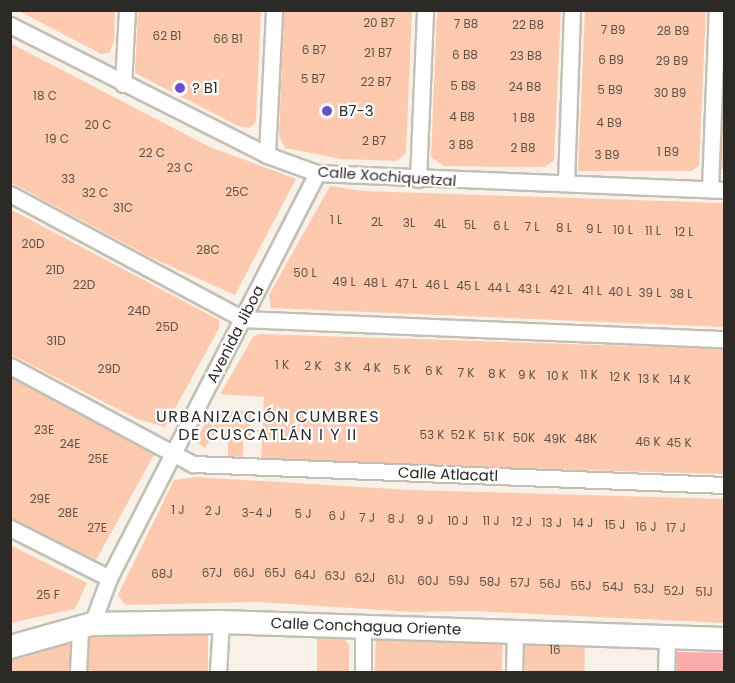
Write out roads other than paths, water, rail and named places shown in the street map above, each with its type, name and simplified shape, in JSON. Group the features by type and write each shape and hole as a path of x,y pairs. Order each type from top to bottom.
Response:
{"main road":[{"name":"Calle Conchagua Oriente","path":"10,647 86,626 221,622 363,624 515,631 666,656 724,639"}],"street":[{"path":"123,84 127,10"},
{"path":"267,155 274,10"},
{"path":"418,179 425,10"},
{"path":"566,183 572,10"},
{"path":"717,10 717,190"},
{"name":"Calle Xochiquetzal","path":"10,26 267,155 317,173 717,190"},
{"name":"Avenida Jiboa","path":"78,672 86,626 317,173"},
{"path":"10,194 243,319 724,339"},
{"name":"Calle Atlacatl","path":"10,366 193,464 724,484"},
{"path":"10,528 109,578"},
{"path":"218,672 221,622"},
{"path":"363,624 363,672"},
{"path":"514,672 515,631"}],"place":[{"name":"? B1","path":"180,88"},
{"name":"B7-3","path":"327,111"}],"district":[{"name":"URBANIZACIÓN CUMBRES DE CUSCATLÁN I Y II","path":"268,426"}]}
